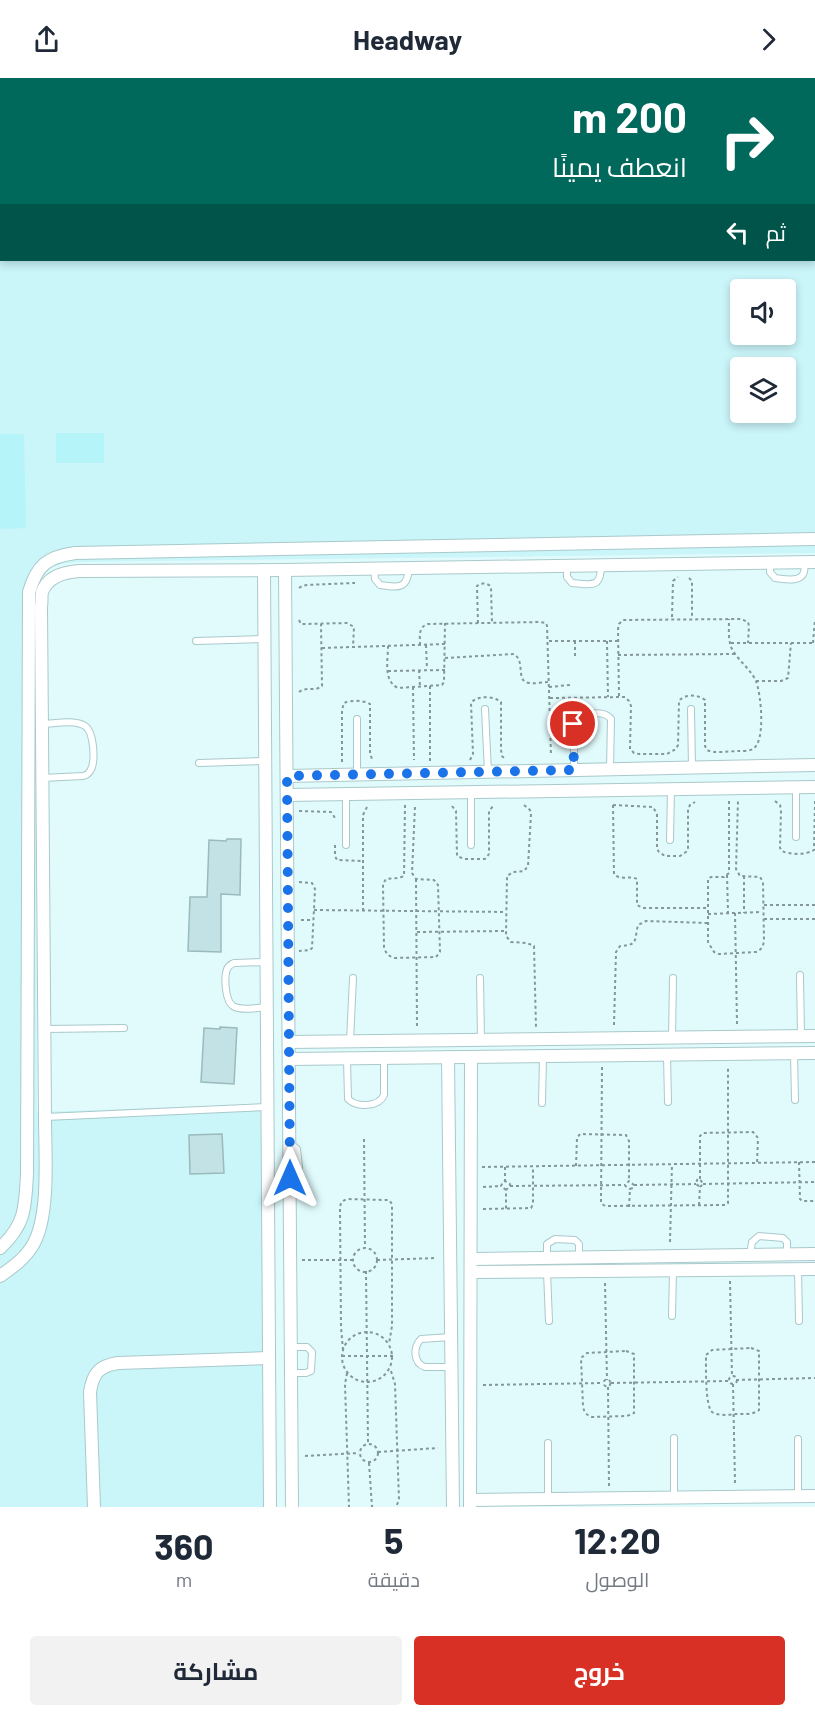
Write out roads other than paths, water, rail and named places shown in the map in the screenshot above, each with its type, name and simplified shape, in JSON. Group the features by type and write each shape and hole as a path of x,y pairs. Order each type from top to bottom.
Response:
{"street":[{"path":"0,1248 12,1238 25,1212 27,1174 28,592 33,576 44,562 60,555 75,553 815,539"},
{"path":"518,545 519,566"},
{"path":"0,1276 17,1264 34,1243 43,1217 45,1029 41,607 42,592 51,579 64,572 79,571 810,562"},
{"path":"264,570 270,1507"},
{"path":"285,570 292,1507"},
{"path":"287,776 815,765"},
{"path":"287,795 815,787"},
{"path":"28,876 43,876"},
{"path":"289,1042 815,1036"},
{"path":"289,1059 815,1053"},
{"path":"448,1057 453,1507"},
{"path":"471,1057 470,1503 548,1499 815,1496"},
{"path":"472,1266 547,1258 815,1254"},
{"path":"472,1266 547,1272 815,1269"},
{"path":"93,1507 90,1392 91,1381 98,1371 107,1365 118,1363 269,1358"}],"lane":[{"path":"567,565 569,581 576,584 596,583 601,577 601,565"},
{"path":"374,568 376,582 384,586 404,585 408,579 409,567"},
{"path":"196,641 264,639"},
{"path":"691,709 692,768"},
{"path":"485,710 488,772"},
{"path":"574,770 574,720 580,714 604,714 611,719 610,770"},
{"path":"357,719 357,774"},
{"path":"42,724 77,723 84,725 92,736 93,763 88,774 82,776 42,778"},
{"path":"199,763 265,761"},
{"path":"796,787 796,837"},
{"path":"670,840 671,789"},
{"path":"471,792 471,845"},
{"path":"346,794 346,845"},
{"path":"266,962 234,963 227,970 226,997 233,1006 239,1008 267,1008"},
{"path":"800,975 801,1036"},
{"path":"350,1042 352,978"},
{"path":"480,978 481,1040"},
{"path":"672,1038 673,978"},
{"path":"45,1029 124,1028"},
{"path":"794,1053 795,1100"},
{"path":"667,1054 668,1102"},
{"path":"542,1103 543,1056"},
{"path":"347,1058 348,1099 357,1104 376,1104 383,1099 384,1058"},
{"path":"45,1117 267,1107"},
{"path":"750,1255 752,1242 759,1236 783,1238 787,1242 788,1254"},
{"path":"547,1258 547,1244 555,1239 575,1240 579,1244 579,1258"},
{"path":"798,1269 799,1321"},
{"path":"672,1316 674,1270"},
{"path":"547,1272 549,1321"},
{"path":"451,1337 421,1339 416,1346 416,1359 421,1366 451,1367"},
{"path":"291,1347 309,1348 312,1352 311,1371 291,1373"},
{"path":"674,1438 674,1497"},
{"path":"798,1439 798,1496"},
{"path":"548,1443 548,1499"}]}
